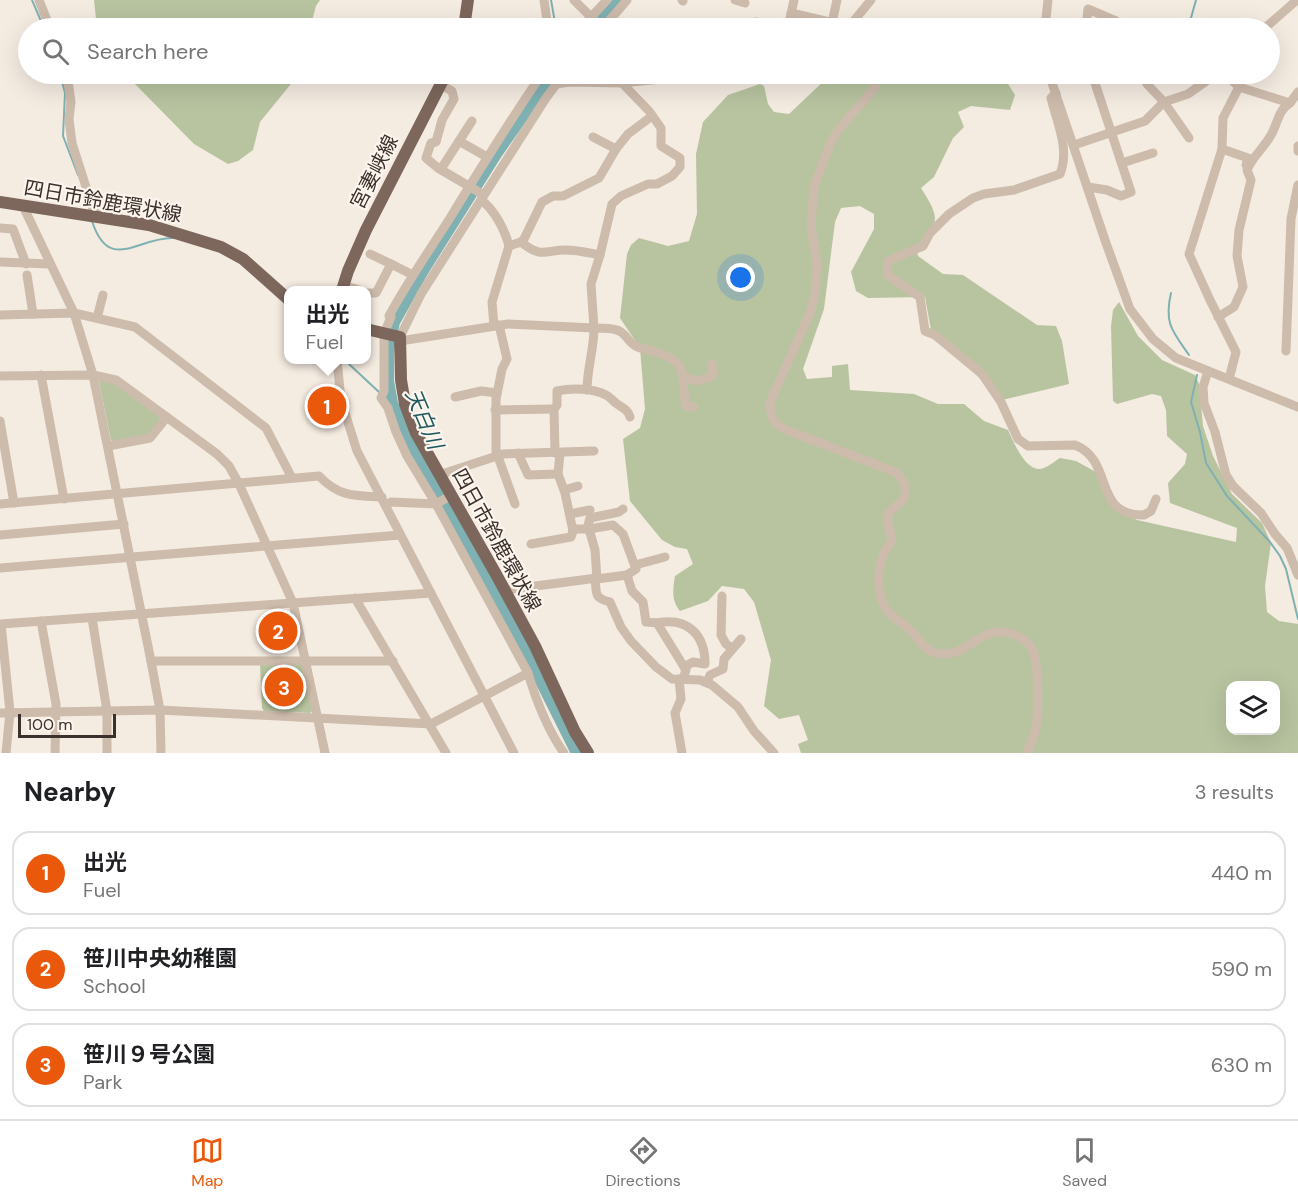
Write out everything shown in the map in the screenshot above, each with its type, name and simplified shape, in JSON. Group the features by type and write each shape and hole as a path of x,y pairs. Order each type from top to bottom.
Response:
{"main road":[{"path":"465,18 468,0"},
{"name":"宮妻峡線","path":"343,286 360,240 440,84"},
{"name":"四日市鈴鹿環状線","path":"0,202 162,228 228,250 252,266 284,295"},
{"path":"371,330 400,339"},
{"name":"四日市鈴鹿環状線","path":"400,339 401,380 405,404 422,446 535,646 575,732 588,753"}],"street":[{"path":"39,0 47,18"},
{"path":"544,0 547,18"},
{"path":"574,0 591,17 607,0"},
{"path":"611,18 627,0"},
{"path":"789,18 794,0"},
{"path":"833,18 837,0"},
{"path":"856,18 871,0"},
{"path":"1047,18 1048,0"},
{"path":"1276,18 1297,0"},
{"path":"1087,18 1088,9 1109,18"},
{"path":"791,13 812,18"},
{"path":"68,84 72,143 93,209 92,216"},
{"path":"447,84 454,99 442,120 436,142 431,143 426,158 482,196 507,237 509,246 492,302 496,326 507,359 502,369 497,393 496,451 515,504"},
{"path":"535,84 516,110 389,315 391,317 385,334 383,394 407,456 436,504 528,673 531,687 564,753"},
{"path":"400,339 421,294 556,84"},
{"path":"587,390 594,328 591,284 614,201 648,184 657,184 672,176 680,167 680,158 662,146 661,128 623,84"},
{"path":"875,84 874,89 831,142 814,186 812,226 817,265 815,293 810,313 770,402 772,419 784,429 903,477 906,486 905,495 901,503 889,511 887,518 892,539 885,552 878,589 888,612 911,631 923,647 933,653 955,653 986,634 999,632 1012,634 1024,640 1032,650 1038,709 1036,730 1027,753"},
{"path":"1053,84 1106,243 1135,317 1165,350 1186,362 1298,407"},
{"path":"1088,187 1107,190 1121,196 1131,192 1095,84"},
{"path":"1148,84 1164,102 1189,138"},
{"path":"1074,145 1145,121 1164,102 1188,93 1201,84"},
{"path":"1236,84 1290,103"},
{"path":"1229,379 1236,352 1189,254 1222,149 1223,118 1239,87"},
{"path":"1247,170 1253,158 1271,135 1283,107 1290,103 1298,92"},
{"path":"1056,93 1051,99 1065,152 1060,174 1014,190 984,194 966,202 930,233 923,246 888,261 887,275 920,297 925,331 935,334 982,374 1001,402 1018,439 1028,446 1079,446 1096,463 1112,503 1121,511 1144,515 1151,511 1156,499"},
{"path":"509,246 521,242 531,229 542,202 553,196 563,196 599,178 628,134 652,116"},
{"path":"441,169 472,121"},
{"path":"593,137 616,149"},
{"path":"459,141 487,158"},
{"path":"1298,146 1298,151"},
{"path":"1218,317 1234,307 1243,287 1237,256 1239,230 1251,180 1247,170 1248,158 1222,149"},
{"path":"1122,163 1153,153"},
{"path":"1286,351 1292,219 1298,185"},
{"path":"23,206 74,313 93,375 160,710 161,753"},
{"path":"0,228 34,231"},
{"path":"14,230 26,264"},
{"path":"521,242 531,250 545,254 565,250 600,255"},
{"path":"370,254 413,275"},
{"path":"0,262 50,264"},
{"path":"371,293 375,293 391,264"},
{"path":"27,275 33,314"},
{"path":"97,318 103,295"},
{"path":"0,315 74,313 135,327 266,428 292,478"},
{"path":"400,339 516,324 594,328 621,332 635,347 664,354 677,361 684,377 683,391 686,406 694,408"},
{"path":"337,364 341,400 357,452 514,753"},
{"path":"684,377 697,381 711,377 712,364"},
{"path":"1208,371 1203,387 1204,403 1215,432 1226,475 1261,513 1287,548 1298,575"},
{"path":"41,375 64,499"},
{"path":"0,376 93,375 107,377 126,385 224,460 239,484 293,603 325,753"},
{"path":"531,544 571,537 573,529 558,474 554,409 557,405 557,391 587,390 608,395 628,411 630,417"},
{"path":"455,397 481,391 497,393"},
{"path":"495,410 554,409"},
{"path":"108,446 150,438 167,417"},
{"path":"0,421 14,503"},
{"path":"439,475 499,455 594,451"},
{"path":"518,453 528,475 558,474"},
{"path":"0,504 319,476 329,487 348,495 384,501 436,504 450,495"},
{"path":"564,490 578,486"},
{"path":"623,509 619,512 590,518 588,529 595,550 598,597 601,601 610,603 621,627 642,654 667,676 707,682 738,707 754,731 774,753"},
{"path":"570,514 590,510"},
{"path":"0,535 124,524"},
{"path":"504,590 627,575 636,571 623,534 615,526 573,529"},
{"path":"0,568 400,535"},
{"path":"635,565 665,557"},
{"path":"627,575 632,591 643,602 646,622 682,622 688,625 698,639 705,664 693,663 684,667"},
{"path":"6,753 1,624 431,592"},
{"path":"722,596 723,614 720,632 726,644 732,648"},
{"path":"355,598 446,753"},
{"path":"92,618 107,711 107,753"},
{"path":"41,621 57,711 55,753"},
{"path":"657,623 686,670 681,679 681,699 675,713 682,753"},
{"path":"707,682 710,675 723,669 724,659 741,639"},
{"path":"151,661 393,661"},
{"path":"5,713 160,710 431,724 528,673"}],"green space":[{"path":"94,0 320,0 313,18 96,18"},
{"path":"134,84 291,84 260,122 253,150 238,161 228,164 194,144"},
{"path":"760,84 764,86 768,104 774,112 789,114 821,84 1008,84 1015,95 1010,110 971,106 958,112 964,127 953,138 934,177 921,188 932,208 935,221 917,251 918,256 943,274 963,275 1037,325 1056,326 1062,341 1069,384 1002,400 931,330 925,297 868,298 856,291 851,272 874,229 874,214 860,206 841,208 835,222 824,309 803,369 807,379 832,377 832,366 848,364 850,390 914,394 938,404 964,404 984,421 1008,430 1017,449 1032,467 1044,468 1060,458 1076,461 1105,477 1116,509 1137,520 1236,542 1237,528 1170,503 1168,483 1185,464 1187,454 1167,436 1166,410 1161,396 1152,394 1117,404 1113,401 1111,326 1113,310 1119,302 1138,336 1162,360 1195,375 1199,384 1203,426 1213,456 1232,494 1262,523 1271,543 1265,586 1267,612 1279,621 1298,624 1298,753 801,753 798,744 808,740 799,715 779,719 764,706 771,660 754,602 744,589 722,586 708,601 680,611 673,594 675,576 693,564 687,549 675,547 662,540 630,501 623,439 640,428 645,409 640,348 620,318 627,254 631,245 639,238 668,246 689,241 697,214 696,154 703,122 728,95"},
{"path":"101,380 118,385 161,417 149,435 111,440 99,382"},
{"path":"260,664 301,664 312,711 310,713 264,711"}],"waterway":[{"path":"32,0 40,18"},
{"path":"551,0 554,18"},
{"name":"天白川","path":"604,18 620,0"},
{"path":"1191,18 1196,0"},
{"path":"63,84 65,93 63,136 78,175"},
{"name":"天白川","path":"545,84 496,154 422,272 394,322 388,351 388,381 392,403 405,435 534,667 577,753"},
{"path":"92,221 99,237 107,246 116,249 126,249 160,239 173,238"},
{"path":"1171,293 1168,312 1171,326 1189,355"},
{"path":"349,364 380,393"},
{"path":"1197,375 1191,402 1206,463 1227,496 1280,556 1286,569 1298,619"},
{"name":"天白川","path":"386,398 392,403"}],"place":[{"name":"出光","path":"327,406"},
{"name":"笹川中央幼稚園","path":"278,631"},
{"name":"笹川９号公園","path":"284,687"}]}
